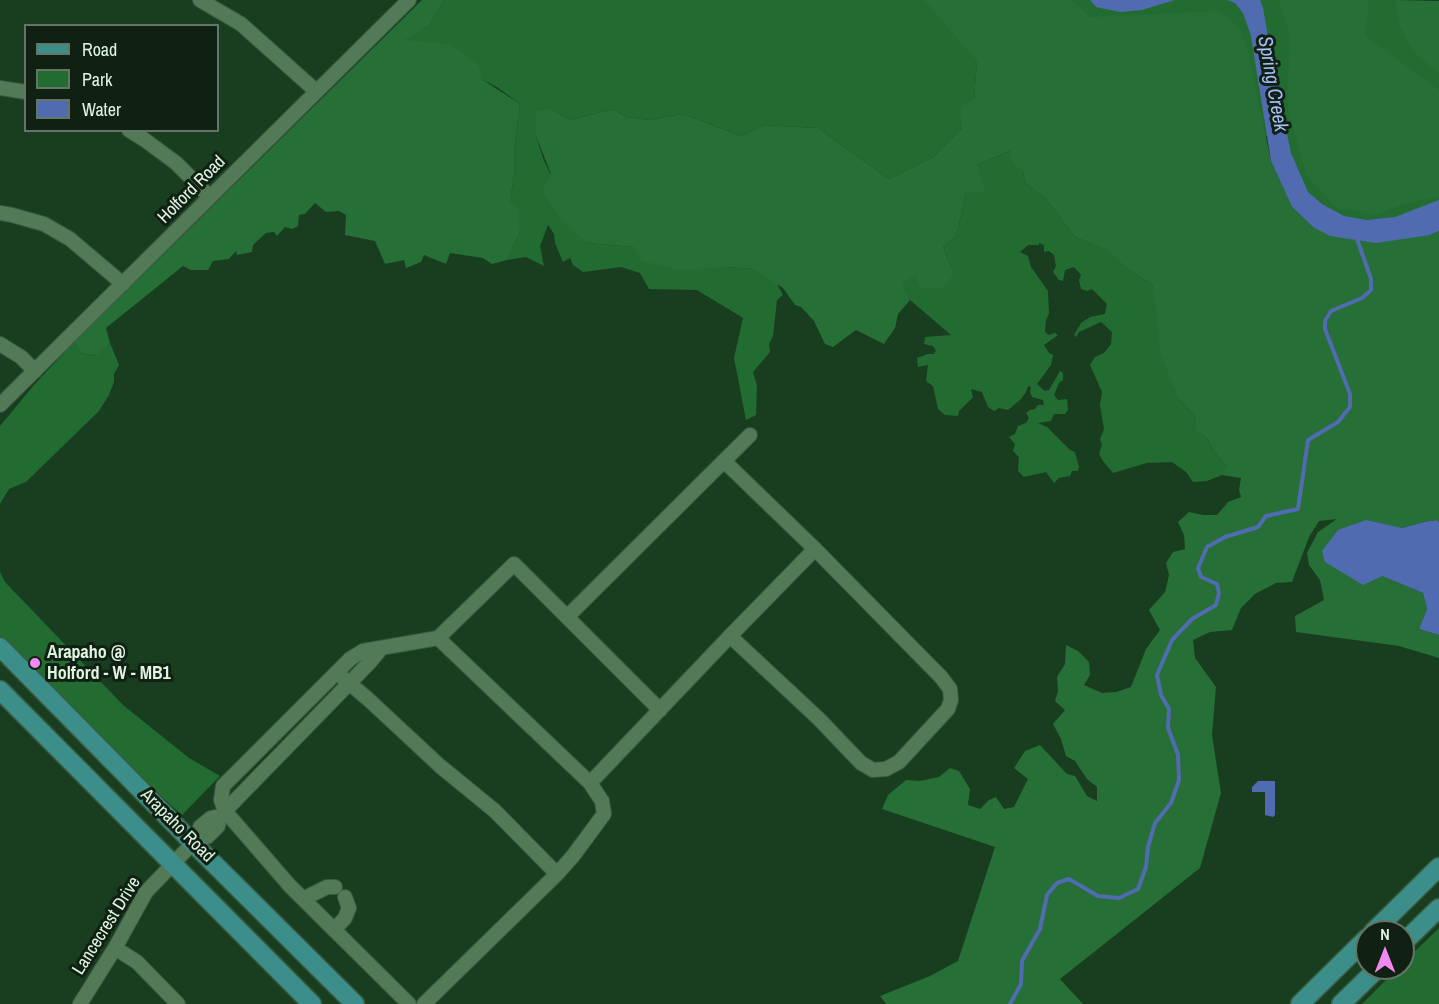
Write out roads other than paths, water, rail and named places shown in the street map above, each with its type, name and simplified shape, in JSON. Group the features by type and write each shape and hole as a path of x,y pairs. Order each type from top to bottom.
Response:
{"main road":[{"name":"Arapaho Road","path":"0,647 356,1004"},
{"name":"Arapaho Road","path":"0,690 312,1004"},
{"path":"1385,920 1439,867"},
{"path":"1415,931 1439,908"},
{"path":"1300,1004 1355,950"},
{"path":"1341,1004 1366,980"}],"street":[{"path":"200,0 241,24 316,91"},
{"name":"Holford Road","path":"0,405 408,0"},
{"path":"0,88 24,92"},
{"path":"132,132 176,163 210,197"},
{"path":"0,213 44,224 70,239 123,284"},
{"path":"0,344 21,357 35,371"},
{"path":"567,617 750,435"},
{"path":"724,461 815,549 941,677 950,689 951,700 948,709 899,762 886,769 873,770 861,763 819,719 730,636"},
{"path":"590,783 815,549"},
{"path":"409,1004 303,899 222,814 221,800 224,786 350,659 363,651 380,650 396,644 438,638 514,564 660,710"},
{"path":"424,1004 557,874 604,814 603,801 590,783 438,638"},
{"path":"222,814 380,650"},
{"path":"337,673 440,766 495,811 557,874"},
{"name":"Lancecrest Drive","path":"80,1004 146,892 193,843"},
{"path":"303,899 327,887 335,887"},
{"path":"334,930 345,918 349,908 345,897"},
{"path":"115,948 137,962 178,1004"}],"water":[{"path":"1090,0 1175,0 1142,10 1120,12 1096,7"},
{"name":"Spring Creek","path":"1227,0 1260,0 1291,153 1308,192 1322,204 1344,216 1367,220 1395,217 1439,200 1439,231 1430,235 1376,243 1330,236 1313,227 1292,207 1271,161 1251,36 1243,13 1235,3"},
{"path":"1366,520 1402,528 1424,522 1437,520 1439,522 1439,635 1419,629 1427,609 1423,593 1382,576 1363,585 1325,562 1322,551 1338,530"},
{"path":"1258,781 1275,781 1275,815 1273,817 1265,815 1265,792 1252,792 1252,787"}],"waterway":[{"path":"1010,1004 1021,984 1022,961 1040,929 1047,895 1057,883 1069,879 1098,896 1119,898 1138,889 1146,867 1148,847 1155,823 1171,803 1179,780 1178,755 1168,728 1169,709 1161,695 1157,675 1172,640 1192,619 1216,605 1219,593 1217,584 1201,577 1198,568 1207,547 1225,537 1258,527 1266,516 1298,509 1308,440 1338,422 1350,407 1350,394 1325,329 1325,321 1331,311 1362,298 1371,290 1371,279 1356,236"}],"place":[{"name":"Arapaho @ Holford - W - MB1","path":"35,663"}]}
